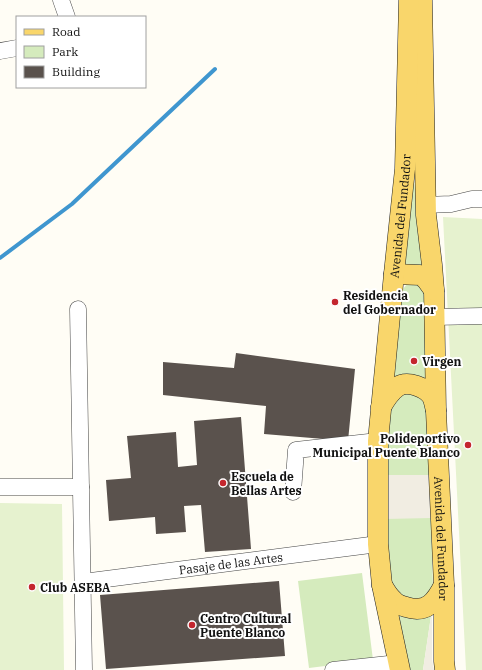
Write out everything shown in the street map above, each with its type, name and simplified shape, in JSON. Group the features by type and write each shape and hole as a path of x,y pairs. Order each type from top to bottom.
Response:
{"main road":[{"name":"Avenida del Fundador","path":"399,666 382,585 378,544 378,441 405,169 409,0"},
{"name":"Avenida del Fundador","path":"422,0 425,205 434,290 436,411 444,585 445,670"},
{"path":"394,274 420,274 426,279 434,290"},
{"path":"381,407 397,386 407,384 416,385 425,390 432,397 436,411"},
{"path":"382,585 393,600 400,605 412,609 421,609 431,605 439,596 444,585"}],"street":[{"path":"61,0 67,16"},
{"path":"0,51 16,48"},
{"path":"425,205 452,204 472,199 482,199"},
{"path":"78,309 84,670"},
{"path":"434,317 482,316"},
{"path":"293,492 296,450 378,441"},
{"path":"0,487 81,487"},
{"name":"Pasaje de las Artes","path":"83,582 378,544"},
{"path":"333,670 399,666"}],"green space":[{"path":"414,180 424,270 403,269"},
{"name":"Polideportivo Municipal Puente Blanco","path":"443,217 482,219 482,670 466,670"},
{"path":"416,280 427,292 429,386 391,386 403,289 408,283"},
{"path":"402,392 414,392 428,405 433,587 429,597 413,604 391,589 385,524 385,475 391,398"},
{"name":"Club ASEBA","path":"0,503 62,504 64,670 0,670"},
{"path":"362,573 373,660 309,668 298,581"},
{"path":"394,607 432,609 423,670 407,670"}],"shaded area":[{"path":"385,475 431,475 431,518 385,519"},
{"path":"432,609 432,660 434,670 423,670"}],"building":[{"path":"236,353 355,369 348,441 264,434 266,406 163,395 163,362 234,368"},
{"path":"241,417 251,549 205,552 201,505 184,506 186,532 156,534 155,517 109,521 106,480 131,478 127,436 176,432 178,467 197,465 194,421"},
{"name":"Centro Cultural Puente Blanco","path":"279,581 285,656 106,669 100,595"}],"waterway":[{"path":"0,258 72,204 215,69"}],"place":[{"name":"Residencia del Gobernador","path":"335,302"},
{"name":"Virgen","path":"414,361"},
{"name":"Polideportivo Municipal Puente Blanco","path":"468,445"},
{"name":"Escuela de Bellas Artes","path":"223,483"},
{"name":"Club ASEBA","path":"32,587"},
{"name":"Centro Cultural Puente Blanco","path":"192,625"}]}
